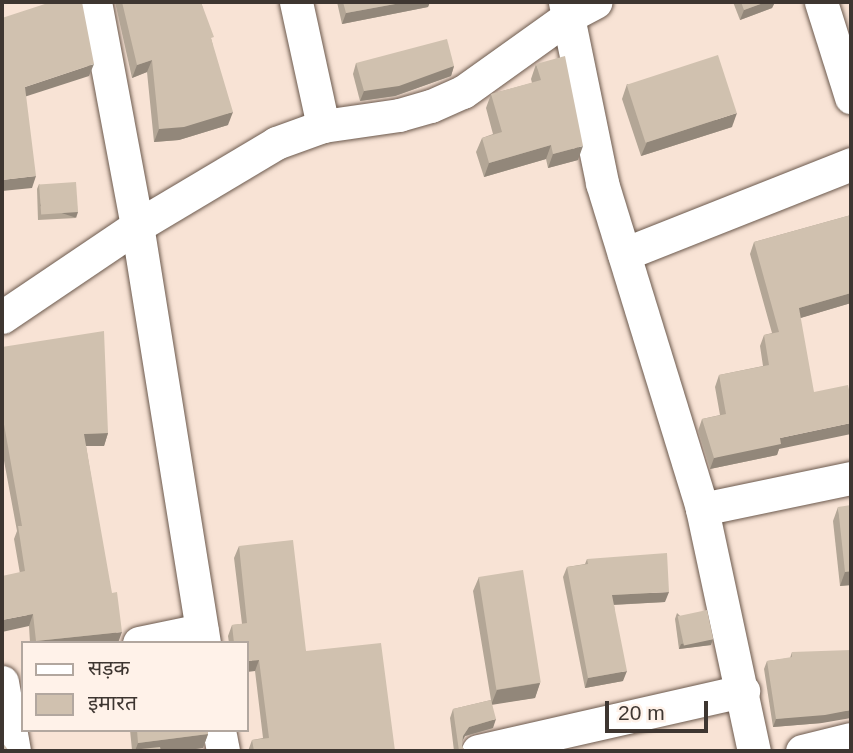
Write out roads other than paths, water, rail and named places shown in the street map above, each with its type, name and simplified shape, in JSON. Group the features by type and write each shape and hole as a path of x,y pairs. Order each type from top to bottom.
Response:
{"street":[{"path":"95,2 136,226 203,636 157,641"},
{"path":"296,2 323,126"},
{"path":"821,2 851,97"},
{"path":"2,317 136,226 276,143 323,126 399,115 431,106 463,92 499,68 576,7 602,183 702,509 754,751"},
{"path":"624,254 851,164"},
{"path":"702,509 851,478"},
{"path":"2,671 21,667"},
{"path":"2,682 14,751"},
{"path":"478,751 579,740 743,691"},
{"path":"219,732 223,751"},
{"path":"802,751 851,739"}]}
